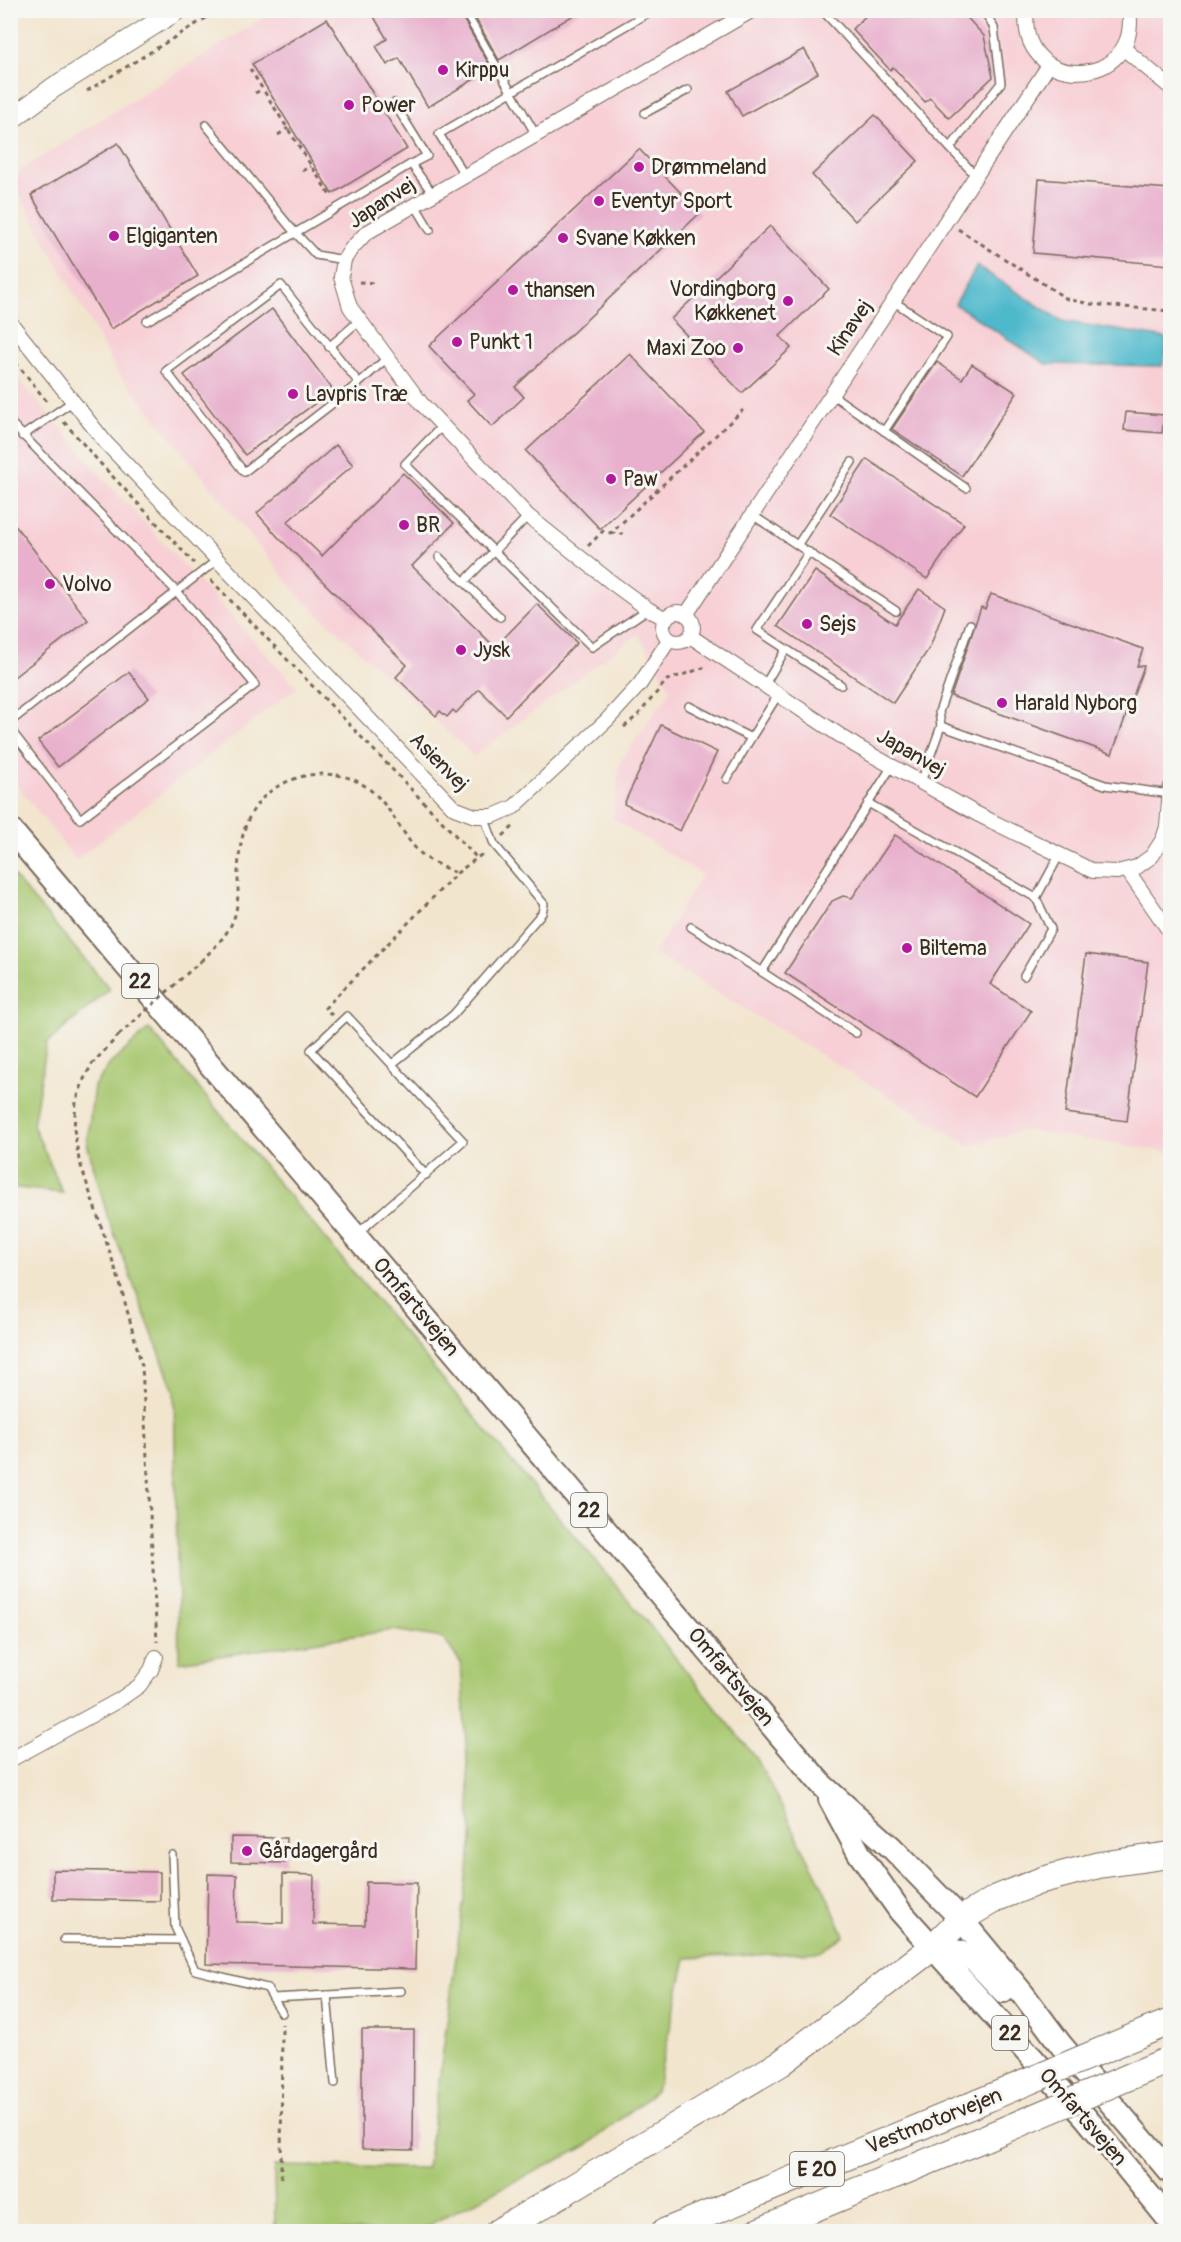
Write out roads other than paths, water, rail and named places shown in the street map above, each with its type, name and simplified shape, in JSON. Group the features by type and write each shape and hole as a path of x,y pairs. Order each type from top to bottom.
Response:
{"highway":[{"path":"498,2232 781,2063 932,1948 961,1919 997,1898 1042,1880 1099,1865 1170,1856"},
{"name":"Vestmotorvejen","path":"664,2232 1160,2026"},
{"name":"Vestmotorvejen","path":"757,2232 1167,2061"}],"main road":[{"path":"10,120 52,87 177,10"},
{"path":"10,105 52,87"},
{"name":"Omfartsvejen","path":"10,829 822,1785 892,1848 961,1919 1023,1994 1061,2045 1170,2172"},
{"name":"Omfartsvejen","path":"822,1785 859,1853 900,1911 1087,2119 1170,2221"},
{"path":"932,1948 960,1952 975,1961 1021,2010 1061,2045"},
{"path":"1087,2119 1170,2207"}],"street":[{"name":"Japanvej","path":"666,619 648,609 528,516 421,403 350,307 342,281 344,260 366,233 753,10"},
{"path":"1027,10 1025,23 1029,39 1037,54 1049,65 1065,72 1081,74 1098,70 1112,61 1123,48 1130,31 1134,11"},
{"path":"1123,48 1170,87"},
{"name":"Kinavej","path":"686,615 1049,65"},
{"name":"Asienvej","path":"10,322 106,442 453,808 475,816 484,816"},
{"path":"675,613 686,615 692,624 690,636 680,642 669,640 663,630 666,619 675,613"},
{"name":"Japanvej","path":"690,636 764,686 892,766 977,814 1093,871 1127,870 1137,867 1152,856 1163,839 1167,827 1170,788"},
{"path":"484,816 493,816 514,807 607,720 640,684 669,640"},
{"path":"1127,870 1170,932"},
{"path":"10,1760 119,1700 139,1686 151,1670 156,1657"}],"lane":[{"path":"464,10 536,135"},
{"path":"465,176 439,134 653,10"},
{"path":"822,10 976,176"},
{"path":"950,148 1002,83 993,28 984,10"},
{"path":"645,114 688,90"},
{"path":"147,321 427,156 394,103"},
{"path":"206,125 316,255 344,260"},
{"path":"411,164 433,194"},
{"path":"415,205 430,230"},
{"path":"359,383 281,285 166,371 244,472 359,383 387,358"},
{"path":"884,431 947,337 893,301"},
{"path":"329,347 360,320"},
{"path":"831,394 966,488"},
{"path":"22,436 72,402"},
{"path":"10,422 177,592 255,685 80,819 10,729"},
{"path":"442,426 405,464 592,647 648,609"},
{"path":"798,544 852,462"},
{"path":"752,514 896,611"},
{"path":"464,582 528,516"},
{"path":"809,552 757,630 841,685"},
{"path":"439,557 500,617"},
{"path":"10,722 217,560"},
{"path":"921,782 941,726 939,712 970,624"},
{"path":"764,686 786,649"},
{"path":"727,779 778,695"},
{"path":"689,706 751,738"},
{"path":"941,726 1105,785 1170,794"},
{"path":"762,972 892,766"},
{"path":"868,803 1036,898 1051,929 1024,976"},
{"path":"392,1064 453,1015 542,913 544,904 494,844 484,816"},
{"path":"1036,898 1060,854"},
{"path":"691,927 856,1033"},
{"path":"355,1236 426,1175 463,1141 347,1016 310,1050 426,1175"},
{"path":"172,1855 176,1927 195,1970 267,1988 282,2013"},
{"path":"64,1939 181,1940"},
{"path":"273,1998 401,1991"},
{"path":"327,1995 335,2083"}],"water":[{"path":"977,266 1062,321 1166,338 1166,353 1162,366 1046,364 955,304"}],"place":[{"name":"Kirppu","path":"443,70"},
{"name":"Power","path":"349,105"},
{"name":"Drømmeland","path":"639,167"},
{"name":"Eventyr Sport","path":"599,201"},
{"name":"Elgiganten","path":"114,236"},
{"name":"Svane Køkken","path":"563,238"},
{"name":"thansen","path":"513,290"},
{"name":"Vordingborg Køkkenet","path":"788,301"},
{"name":"Punkt 1","path":"457,342"},
{"name":"Maxi Zoo","path":"738,348"},
{"name":"Lavpris Træ","path":"293,394"},
{"name":"Paw","path":"611,479"},
{"name":"BR","path":"404,525"},
{"name":"Volvo","path":"50,584"},
{"name":"Sejs","path":"807,624"},
{"name":"Jysk","path":"461,650"},
{"name":"Harald Nyborg","path":"1002,703"},
{"name":"Biltema","path":"907,948"},
{"name":"Gårdagergård","path":"247,1851"}]}
